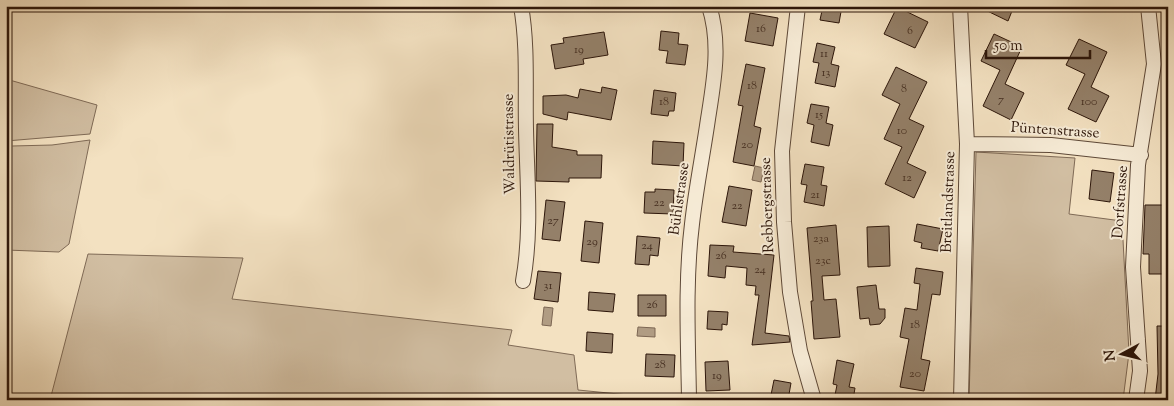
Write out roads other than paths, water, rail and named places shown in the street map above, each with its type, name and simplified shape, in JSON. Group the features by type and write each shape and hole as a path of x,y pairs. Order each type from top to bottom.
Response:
{"street":[{"name":"Waldrütistrasse","path":"521,6 525,43 529,221 528,254 523,281"},
{"name":"Bühlstrasse","path":"688,398 688,262 715,71 716,36 709,6"},
{"name":"Rebbergstrasse","path":"798,6 782,151 784,222 790,292 800,351 814,400"},
{"name":"Breitlandstrasse","path":"960,6 967,144 960,400"},
{"name":"Dorfstrasse","path":"1136,400 1140,371 1133,267 1138,165 1154,64 1148,6"},
{"name":"Püntenstrasse","path":"967,144 1051,145 1141,155"}]}
